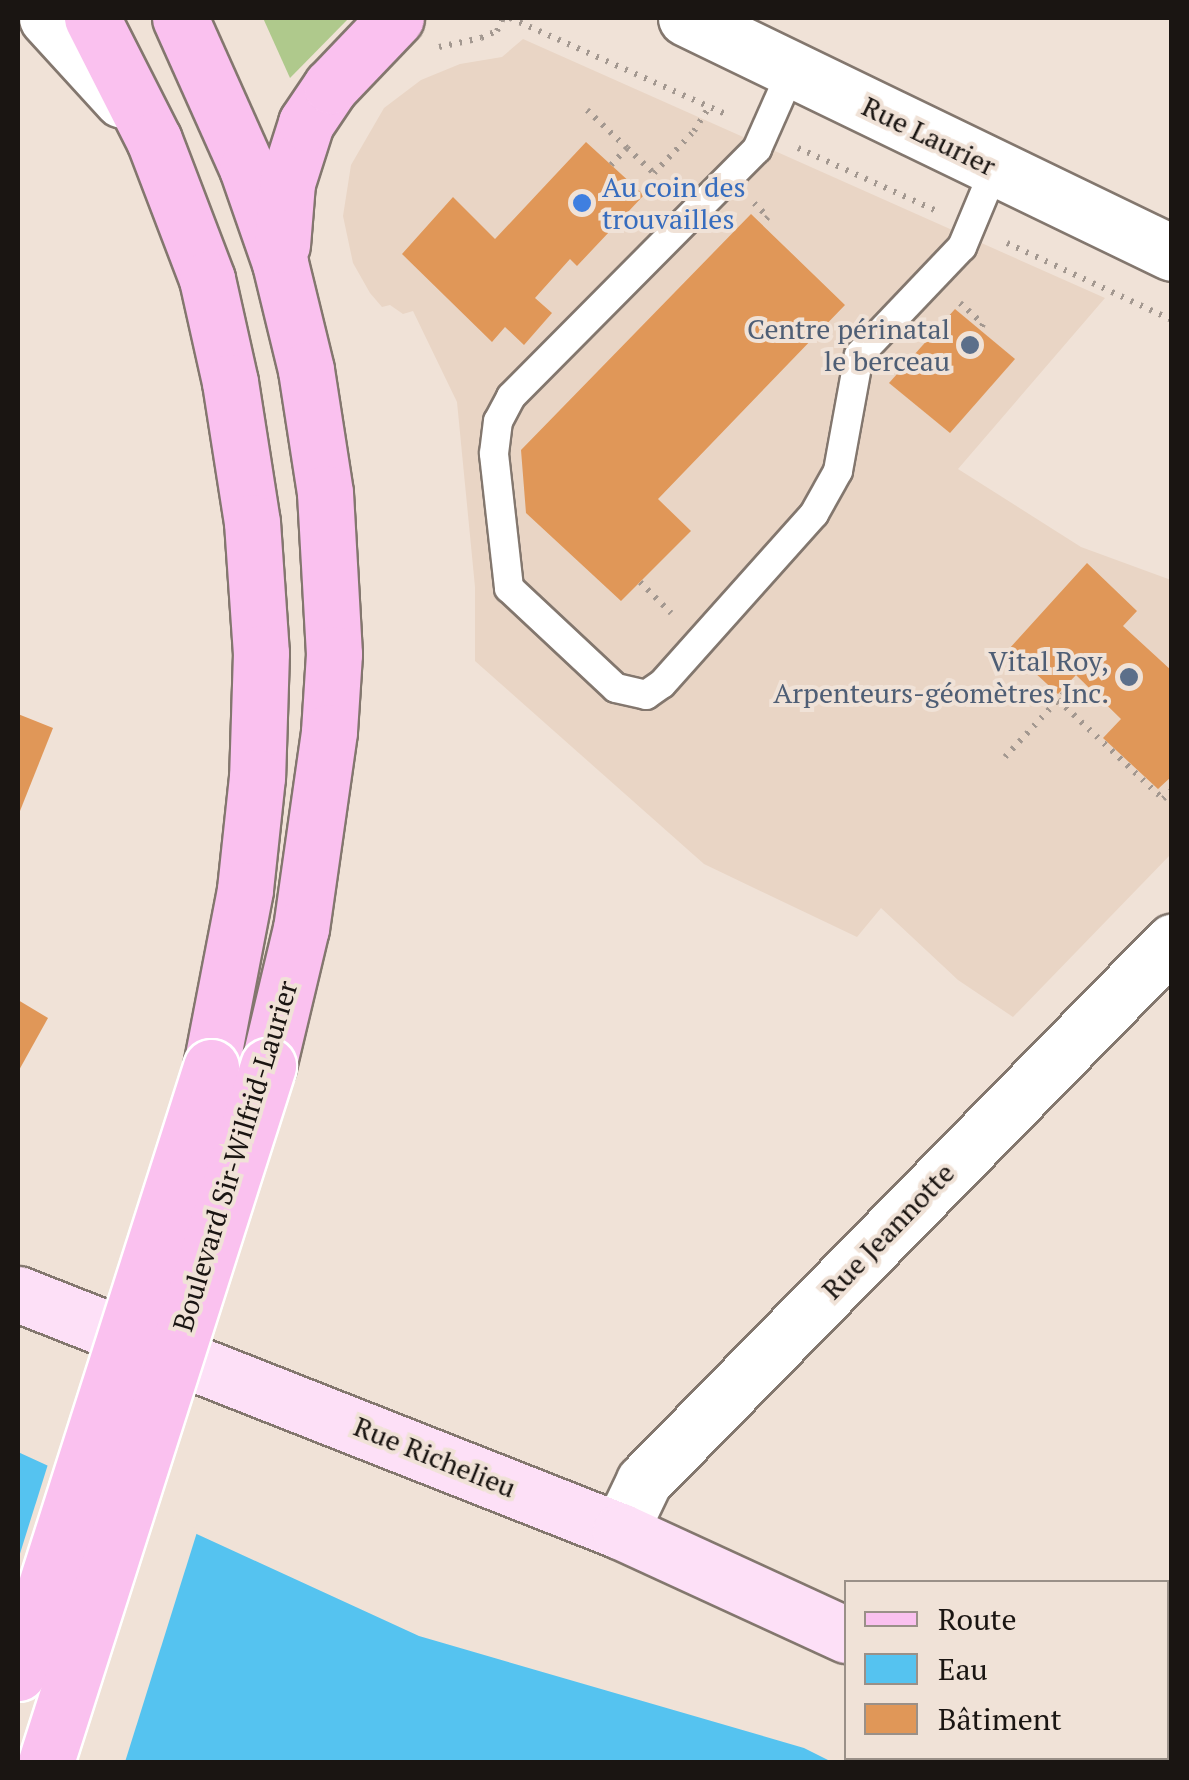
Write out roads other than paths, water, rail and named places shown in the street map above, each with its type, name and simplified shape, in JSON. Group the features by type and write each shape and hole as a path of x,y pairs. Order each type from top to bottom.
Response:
{"main road":[{"name":"Boulevard Sir-Wilfrid-Laurier","path":"18,1673 211,1067 245,890 257,777 261,653 252,522 230,382 207,279 154,140 92,18"},
{"name":"Boulevard Sir-Wilfrid-Laurier","path":"46,1762 268,1066 301,928 330,732 334,654 324,492 306,370 280,264 247,168 180,18"},
{"path":"280,264 287,183 306,122 331,86 396,18"},
{"name":"Rue Richelieu","path":"18,1294 620,1531 844,1634"}],"street":[{"path":"47,18 95,66 154,140"},
{"name":"Rue Laurier","path":"686,18 1172,253"},
{"name":"Rue Jeannotte","path":"620,1531 644,1482 1172,942"}],"lane":[{"path":"792,70 756,149 511,397 498,421 494,454 509,588 616,688 646,695 662,684 814,514 838,471 858,355 962,247 995,168"}],"water":[{"path":"18,1452 419,1636 804,1748 832,1762 18,1762"}],"place":[{"name":"Au coin des trouvailles","path":"582,203"},
{"name":"Centre périnatal le berceau","path":"970,345"},
{"name":"Vital Roy, Arpenteurs-géomètres Inc.","path":"1129,677"}]}
